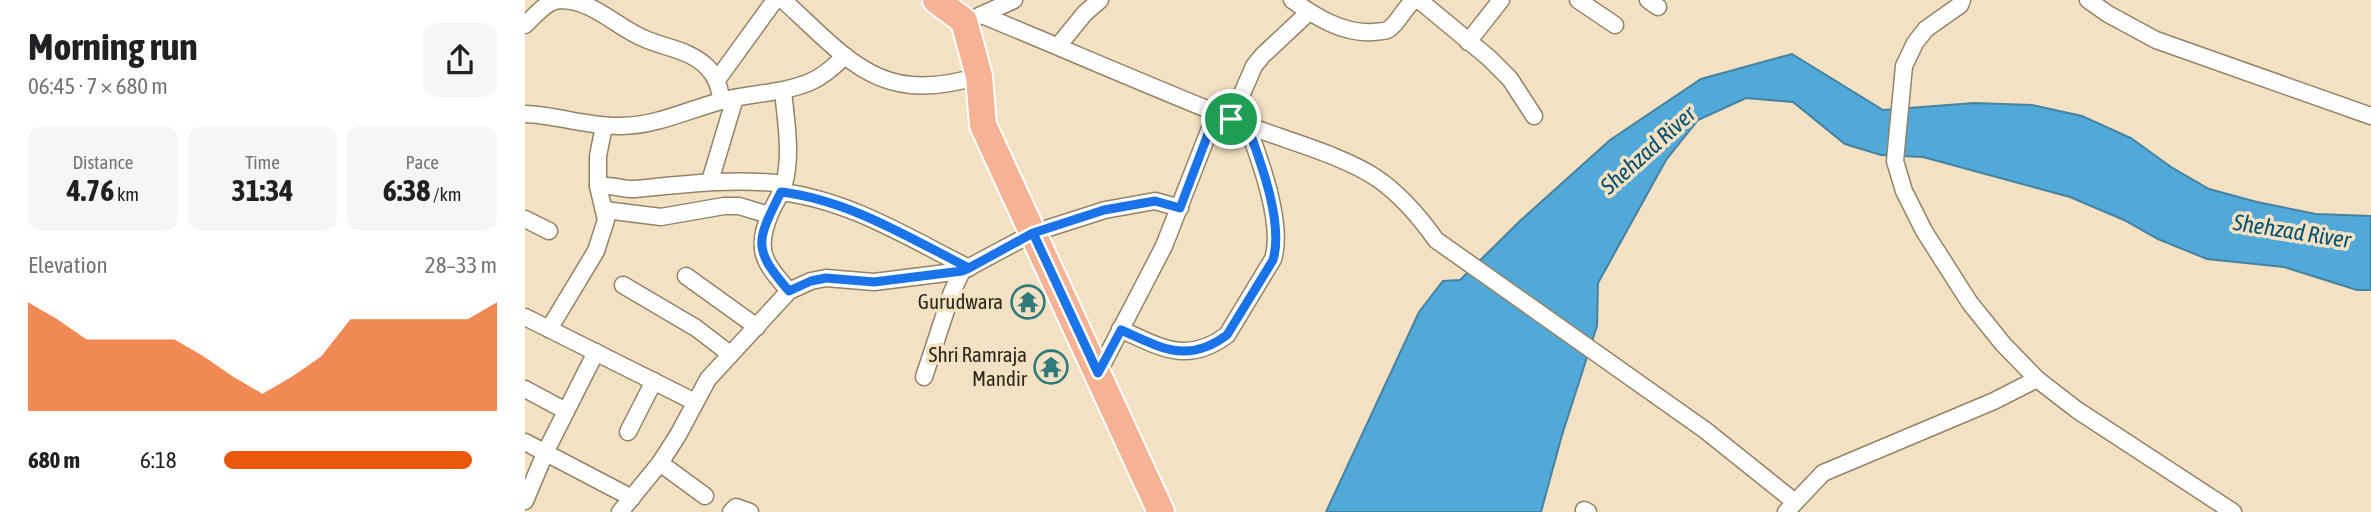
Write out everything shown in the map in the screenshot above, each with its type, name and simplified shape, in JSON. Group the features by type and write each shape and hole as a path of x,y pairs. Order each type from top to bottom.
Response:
{"main road":[{"path":"936,0 973,18 983,125 1160,512"}],"street":[{"path":"525,25 549,4 558,0 581,1 642,38 687,53 705,65 728,99 710,181"},
{"path":"717,80 775,0"},
{"path":"783,0 845,56 867,72 888,82 907,86 952,84 979,76"},
{"path":"973,18 1014,0"},
{"path":"1058,46 1085,13 1100,0"},
{"path":"1292,0 1308,12 1349,31 1362,33 1386,31 1407,5 1417,0 1489,58 1510,79 1534,116"},
{"path":"1468,42 1501,0"},
{"path":"1962,0 1926,29 1915,43 1904,66 1895,161 1904,191 1924,231 1964,293 2003,344 2037,379 2077,410 2233,512"},
{"path":"1583,1 1615,25"},
{"path":"2091,1 2156,40 2371,116"},
{"path":"1098,373 1164,246 1223,116 1254,66 1308,12"},
{"path":"973,18 1058,46 1375,177 1415,210 1436,240 1732,449 1790,507 1823,473 1930,430 2037,379"},
{"path":"525,114 625,127 728,99 783,91 812,81 845,56"},
{"path":"783,91 787,157 782,188 769,215 761,244 768,267 789,291"},
{"path":"1121,330 1170,351 1189,351 1227,335 1273,260 1277,246 1262,167 1247,125"},
{"path":"549,329 596,251 606,220 598,186 598,156 604,126"},
{"path":"598,186 609,184 632,189 710,181 782,188 855,211 966,269"},
{"path":"525,442 546,451 626,507 678,435 708,379 789,291 811,281 826,278 874,282 966,269 1033,233 1094,213 1155,201 1180,208"},
{"path":"605,210 661,217 739,206 769,215"},
{"path":"525,219 549,231"},
{"path":"924,377 952,292 966,269"},
{"path":"686,276 757,327"},
{"path":"623,285 696,328 730,354"},
{"path":"525,317 695,402"},
{"path":"525,501 546,451 596,352"},
{"path":"628,432 654,382"},
{"path":"525,389 566,411"},
{"path":"660,463 705,496"},
{"path":"731,512 736,507 750,512"}],"water":[{"name":"Shehzad River","path":"1792,54 1883,110 1974,103 2032,105 2082,116 2131,138 2171,167 2209,189 2316,214 2371,216 2371,290 2357,290 2284,267 2207,259 2070,197 1923,157 1881,155 1845,144 1793,102 1746,98 1698,120 1666,160 1598,283 1597,326 1541,512 1326,512 1419,312 1443,281 1460,280 1521,220 1610,140 1701,79"}],"place":[{"name":"Gurudwara","path":"1028,302"},
{"name":"Shri Ramraja Mandir","path":"1051,367"}],"route":[{"path":"1231,119 1216,113 1180,208 1155,201 1104,210 1033,233 969,268 962,271 874,282 826,278 811,281 789,291 768,267 762,254 761,244 769,215 781,192 801,194 855,211 969,268 1033,233 1098,373 1121,330 1170,351 1189,351 1227,335 1273,260 1277,246 1262,167 1247,125 1231,119"}]}
